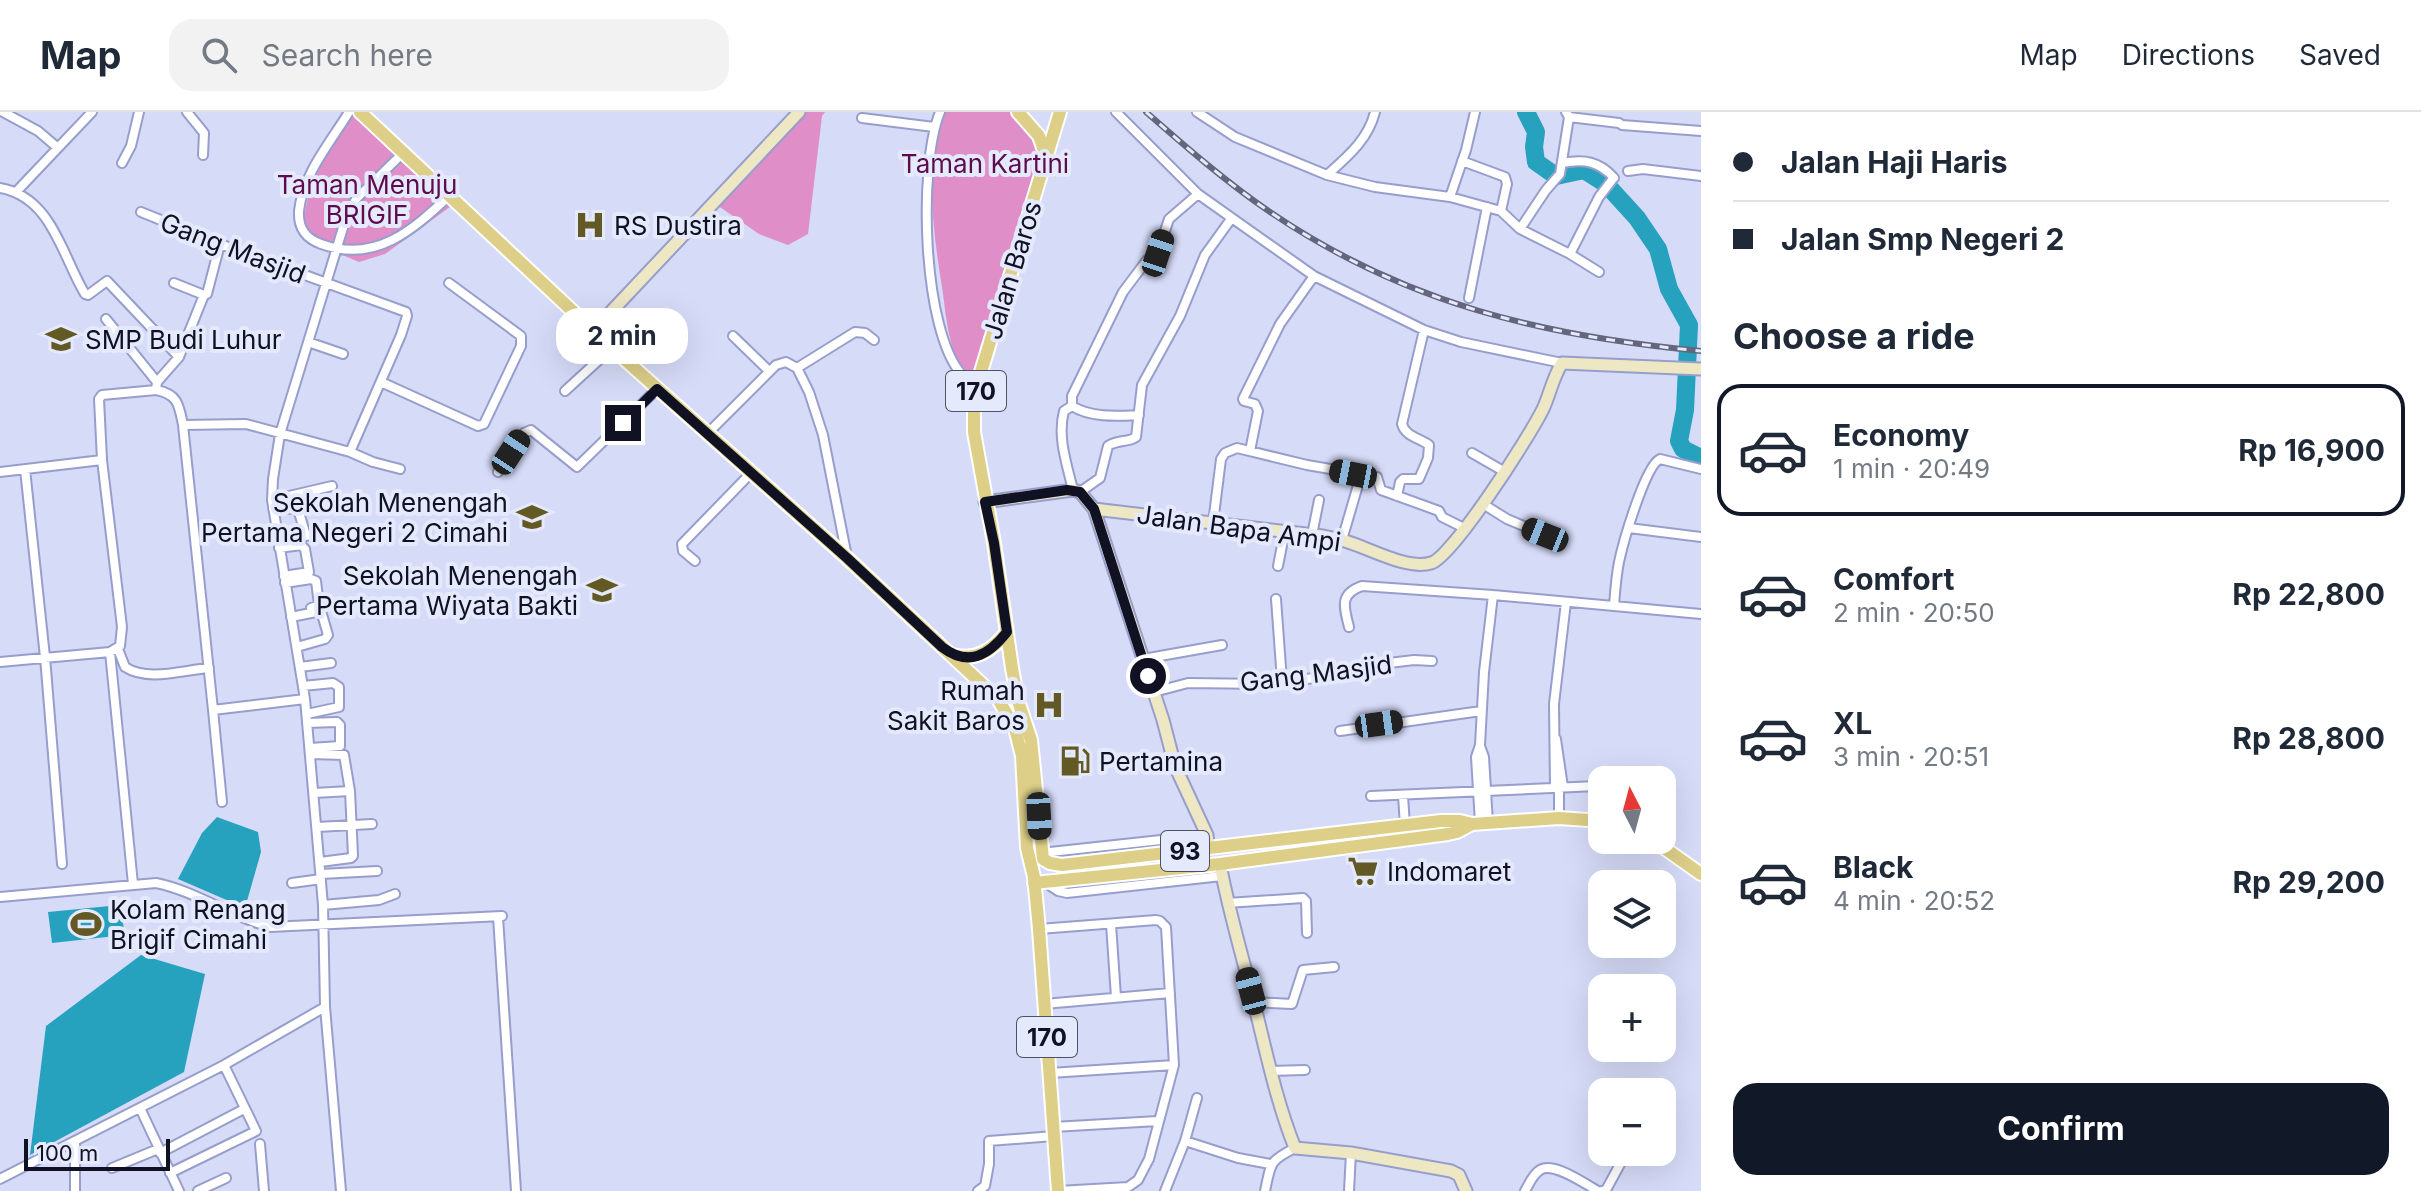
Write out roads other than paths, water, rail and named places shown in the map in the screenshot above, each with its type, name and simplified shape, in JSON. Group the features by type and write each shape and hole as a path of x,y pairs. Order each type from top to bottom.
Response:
{"main road":[{"path":"360,112 593,331 952,655 968,658 981,655 1007,632"},
{"path":"1022,116 1045,121 1060,113"},
{"name":"Jalan Baros","path":"1041,853 1031,740 1015,687 974,432 974,400 1060,113"},
{"path":"1022,116 1039,136 1046,156"},
{"name":"170","path":"952,655 998,699 1020,742 1027,848 1040,883 1039,929 1058,1191"},
{"path":"998,699 1010,698 1015,687"},
{"name":"93","path":"1041,853 1046,861 1055,865 1208,842 1452,820 1480,823 1559,818 1588,820"},
{"name":"93","path":"1040,883 1221,870 1448,834 1480,823"},
{"path":"1673,854 1701,874"},
{"path":"1040,883 1041,876 1067,871 1084,863"}],"street":[{"path":"3,112 38,131 58,148"},
{"path":"16,192 92,112"},
{"path":"122,163 131,146 139,112"},
{"path":"187,112 204,133 203,155"},
{"path":"349,112 327,145 302,195 299,214 306,236 336,249 370,249 385,245 425,219 450,195"},
{"path":"593,331 799,112"},
{"path":"940,112 928,158 926,239 935,304 944,340 961,374 977,385"},
{"path":"1116,112 1198,194 1231,219 1314,276 1424,330 1461,342 1562,363 1701,369"},
{"path":"1197,112 1235,137 1327,175 1375,187 1450,197 1501,211 1520,229 1599,272"},
{"path":"1327,175 1368,133 1375,112"},
{"path":"1450,197 1475,112"},
{"path":"1615,113 1619,123"},
{"path":"1520,229 1546,190 1555,182 1562,165 1567,114 1622,125 1701,131"},
{"path":"862,118 934,127"},
{"path":"341,1191 325,1007 325,925 307,718 278,543 273,479 280,434 346,218 356,199 404,152"},
{"path":"1562,165 1587,160 1607,170 1613,179 1599,197 1570,254"},
{"path":"1462,161 1505,177 1507,184 1501,211"},
{"path":"1628,171 1643,169 1701,176"},
{"path":"0,188 27,197 45,216 85,294 107,281 179,357"},
{"path":"1072,406 1072,396 1123,292 1147,260 1157,255 1169,219 1198,194"},
{"path":"1469,298 1487,207"},
{"name":"Gang Masjid","path":"141,212 407,313 381,382"},
{"path":"985,502 1076,491 1100,478 1108,446 1117,441 1135,439 1142,385 1180,316 1205,255 1231,219"},
{"path":"0,662 114,650 121,642 122,627 102,460 99,397 157,386 179,357 207,294 220,244"},
{"path":"1250,451 1258,411 1255,404 1243,399 1280,324 1314,276"},
{"path":"174,283 204,295"},
{"path":"350,452 381,382 478,426 486,422 521,346 521,336 449,283"},
{"path":"106,319 157,386 174,397 183,425 222,802"},
{"path":"1397,496 1400,482 1403,479 1419,479 1428,458 1429,445 1409,434 1402,424 1424,330"},
{"path":"797,368 855,332 865,333 874,340"},
{"path":"733,336 769,371"},
{"path":"308,342 343,354"},
{"path":"565,391 612,348"},
{"path":"707,434 776,365 786,362 797,368 809,392 823,435 847,558"},
{"name":"Jalan Bapa Ampi","path":"1094,509 1285,530 1342,540 1394,559 1429,564 1441,558 1505,472 1543,409 1562,363"},
{"path":"498,472 528,430 536,432 577,467 657,389"},
{"path":"1072,406 1109,416 1139,415"},
{"path":"1041,853 1208,842 1175,766 1094,509 1076,491 1064,451 1062,425 1063,413 1072,406"},
{"path":"183,425 246,424 400,469"},
{"path":"1213,523 1221,459 1230,449 1377,477 1381,490 1439,511 1442,517 1464,528"},
{"path":"1472,453 1505,472"},
{"path":"1614,606 1619,562 1652,464 1660,459 1701,469"},
{"path":"0,472 102,460"},
{"path":"25,469 62,864"},
{"path":"695,561 683,551 682,544 751,473"},
{"path":"1342,540 1361,475"},
{"path":"273,504 332,486"},
{"path":"1312,535 1319,500"},
{"path":"273,504 298,509 306,536"},
{"path":"1483,504 1507,519 1545,535"},
{"path":"1629,528 1701,537"},
{"path":"1278,566 1285,530"},
{"path":"278,543 332,533"},
{"path":"278,543 301,545 305,549 308,572 285,580"},
{"path":"285,580 316,581 319,605 291,615"},
{"path":"1349,627 1344,607 1346,595 1362,586 1701,614"},
{"path":"1480,823 1484,757 1480,745 1481,711 1493,595"},
{"path":"1276,599 1282,681"},
{"path":"1559,818 1554,704 1566,602"},
{"path":"291,615 321,611 328,635 325,639 297,647"},
{"path":"1143,659 1222,645"},
{"path":"114,650 125,667 135,672 151,675 209,668"},
{"path":"114,650 133,884"},
{"name":"Gang Masjid","path":"1154,692 1188,683 1246,685 1369,671 1389,663 1432,661"},
{"path":"300,667 331,663"},
{"path":"303,686 333,683 339,687 339,707 307,718"},
{"path":"213,710 305,699"},
{"path":"1340,731 1481,711"},
{"path":"307,718 340,725 340,746 310,751"},
{"path":"310,751 344,755 350,791 351,858 320,862"},
{"path":"1371,796 1588,786"},
{"path":"314,793 350,791"},
{"path":"1403,796 1406,840"},
{"path":"317,827 372,824"},
{"path":"1221,870 1270,1071 1295,1148"},
{"path":"292,883 377,871"},
{"path":"0,897 156,883 175,887 270,927 500,916 516,1191"},
{"path":"323,905 379,900 395,894"},
{"path":"1227,903 1303,898 1306,901 1307,933"},
{"path":"1039,929 1156,920 1166,927 1174,1065 1149,1159 1134,1184 1121,1188 1058,1191"},
{"path":"1111,924 1116,997"},
{"path":"1253,1002 1292,1004 1303,970 1334,967"},
{"path":"1044,1004 1170,993"},
{"path":"0,1179 224,1065 325,1007"},
{"path":"170,1173 256,1131 224,1065"},
{"path":"1050,1073 1174,1065"},
{"path":"1270,1071 1305,1070"},
{"path":"1165,1191 1185,1141 1197,1098"},
{"path":"140,1108 179,1191"},
{"path":"112,1168 159,1151 244,1109"},
{"path":"978,1191 985,1186 989,1141 1158,1121"},
{"path":"1185,1141 1238,1158 1270,1164"},
{"path":"75,1142 75,1191"},
{"path":"260,1144 264,1191"},
{"path":"1265,1191 1270,1164 1295,1148 1351,1153 1451,1171 1459,1175 1466,1191"},
{"path":"1349,1191 1351,1153"},
{"path":"1525,1191 1536,1173 1546,1167 1600,1191 1606,1190 1619,1166"},
{"path":"198,1191 226,1178"}],"water":[{"path":"217,817 258,832 261,852 245,908 178,879 202,833"},
{"name":"Kolam Renang Brigif Cimahi","path":"120,905 125,935 52,943 48,912"},
{"path":"141,955 205,974 184,1072 30,1155 46,1026"}],"waterway":[{"path":"1526,112 1536,132 1536,162 1556,176 1584,170 1606,184 1637,218 1658,249 1669,289 1689,325 1685,410 1679,441 1683,449 1701,458"}],"railway":[{"path":"1146,112 1270,212 1320,243 1423,292 1476,310 1585,336 1701,351"}],"place":[{"name":"RS Dustira","path":"590,225"},
{"name":"SMP Budi Luhur","path":"61,339"},
{"name":"Sekolah Menengah Pertama Negeri 2 Cimahi","path":"532,517"},
{"name":"Sekolah Menengah Pertama Wiyata Bakti","path":"602,590"},
{"name":"Rumah Sakit Baros","path":"1049,705"},
{"name":"Pertamina","path":"1075,761"},
{"name":"Indomaret","path":"1363,871"},
{"name":"Kolam Renang Brigif Cimahi","path":"86,924"}],"park label":[{"name":"Taman Kartini","path":"985,163"},
{"name":"Taman Menuju BRIGIF","path":"367,199"}]}
